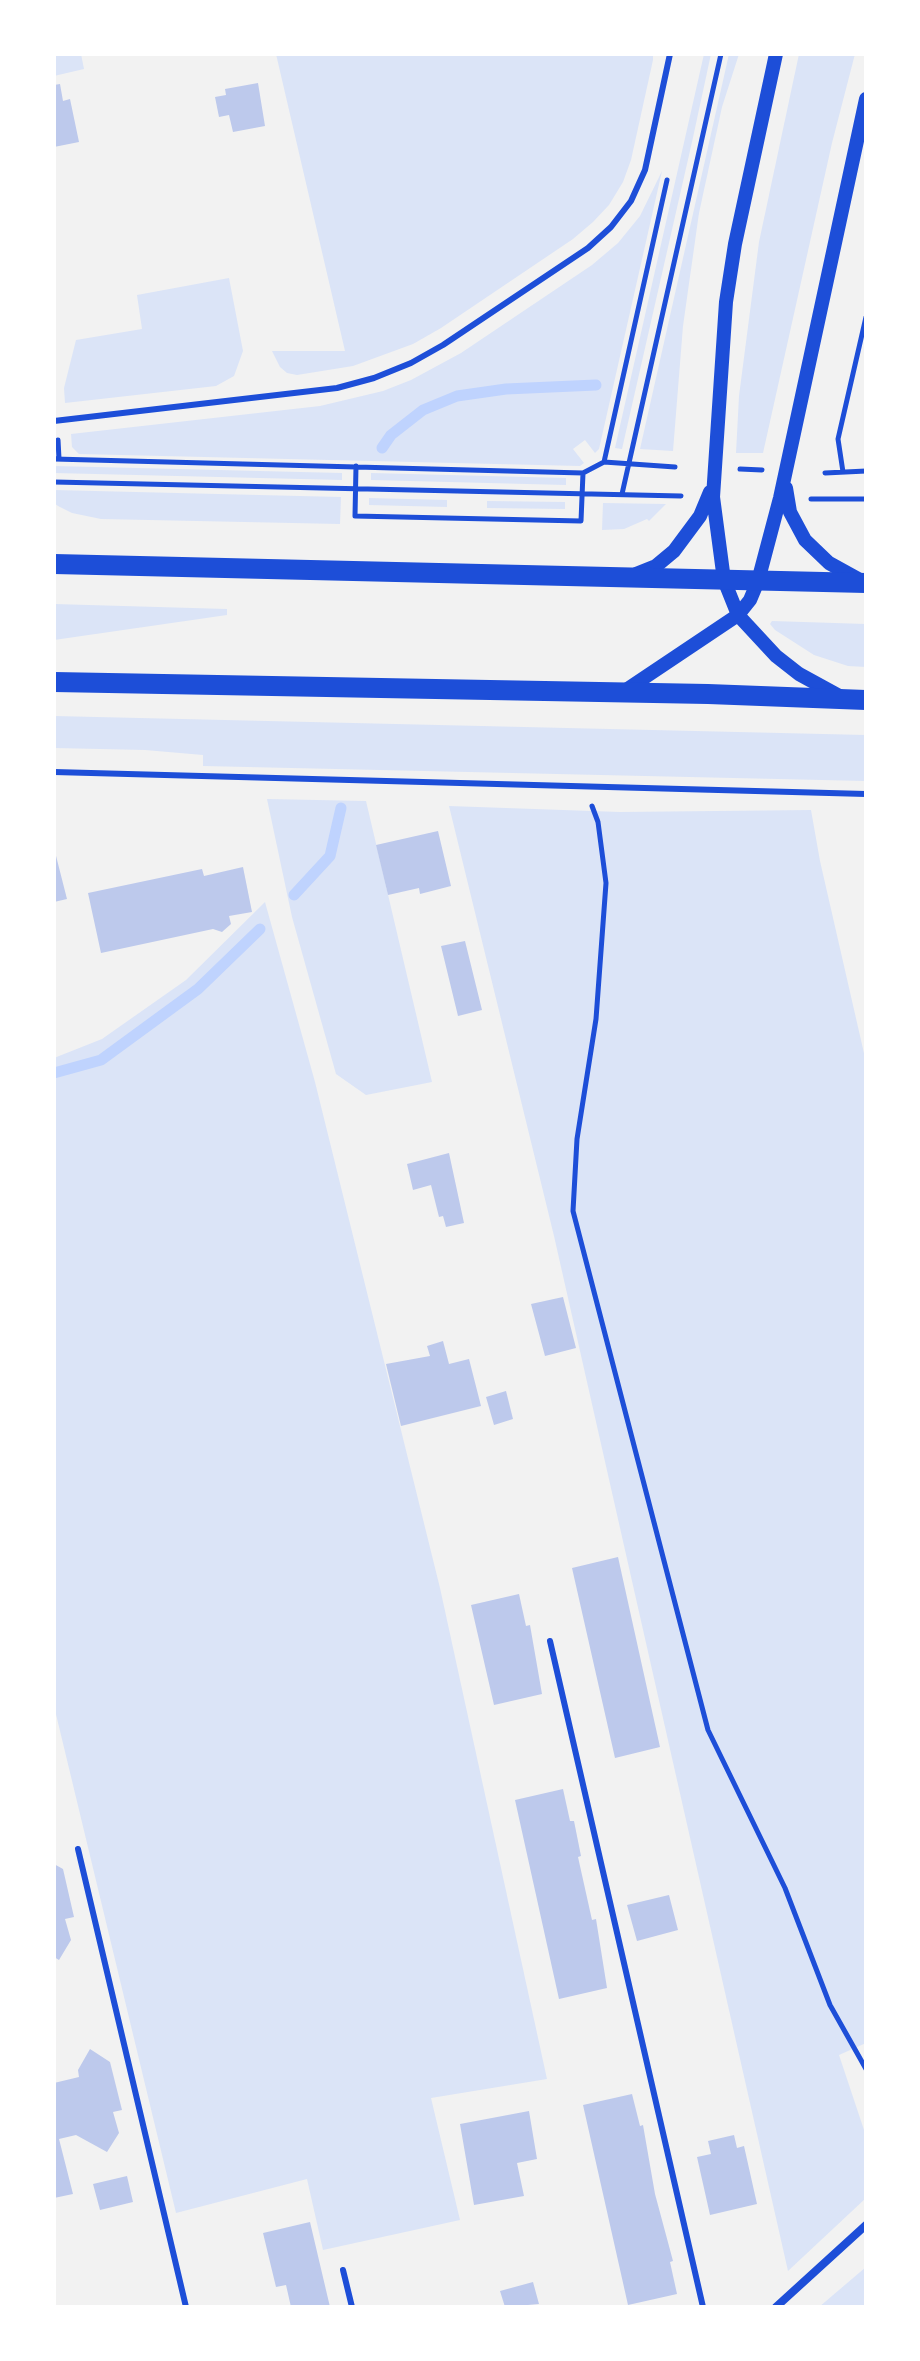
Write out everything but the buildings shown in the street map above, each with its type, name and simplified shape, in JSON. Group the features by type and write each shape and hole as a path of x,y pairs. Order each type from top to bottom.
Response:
{"main road":[{"path":"54,564 866,582"},
{"path":"54,682 623,692 856,700"}],"street":[{"path":"776,54 735,244 726,302 713,497 724,580 738,615 776,656 799,674 856,700"},
{"path":"623,692 738,615 750,600 758,581 770,543 866,99"},
{"path":"616,577 636,574 656,566 674,551 700,516 715,468"},
{"path":"786,471 786,498 805,540 843,573 866,582"},
{"path":"776,2307 866,2225"}],"lane":[{"path":"54,421 337,388 411,363 443,345 588,248 611,227 631,201 645,170 670,54"},
{"path":"54,772 866,794"},
{"path":"550,1641 703,2307"},
{"path":"78,1849 186,2307"},
{"path":"343,2270 352,2307"}],"path":[{"path":"621,494 721,54"},
{"path":"604,462 669,175"},
{"path":"843,472 838,439 866,317"},
{"path":"58,435 57,459 583,473 604,462 675,467"},
{"path":"356,466 355,516 581,521 583,473"},
{"path":"731,468 763,470"},
{"path":"825,473 866,471"},
{"path":"54,482 670,496"},
{"path":"835,499 866,499"},
{"path":"584,786 598,822 606,883 596,1019 577,1139 573,1211 708,1730 785,1888 830,2005 866,2069"}],"shaded area":[{"path":"54,54 81,54 84,69 54,76"},
{"path":"276,54 653,54 653,60 631,160 623,182 609,205 593,222 573,239 413,344 353,366 297,375 287,373 280,367 272,351 345,351"},
{"path":"704,54 711,54 692,142 622,449 615,448"},
{"path":"729,54 739,54 722,107 699,213 683,326 673,451 640,449"},
{"path":"799,54 855,54 832,143 763,453 736,453 739,396 759,242"},
{"path":"662,171 599,449 595,453 585,440 573,449 584,463 580,466 79,454 72,447 71,434 320,406 383,391 411,380 461,353 592,265 618,243 640,216"},
{"path":"229,278 243,351 234,376 216,386 65,403 64,388 76,340 142,329 137,295"},
{"path":"54,466 342,473 342,480 54,473"},
{"path":"371,473 566,478 566,485 371,480"},
{"path":"54,490 341,497 340,524 101,519 72,513 58,506 54,503"},
{"path":"369,498 447,500 447,507 369,505"},
{"path":"487,501 565,502 565,509 487,508"},
{"path":"603,503 666,504 649,521 647,519 624,529 602,530"},
{"path":"54,604 227,609 227,615 54,640"},
{"path":"772,621 866,624 866,667 848,666 814,655 775,630 770,624"},
{"path":"54,716 866,735 866,781 203,766 203,755 54,748"},
{"path":"267,799 366,801 432,1082 366,1095 336,1074 292,917"},
{"path":"449,806 620,812 811,810 866,1062 866,2043 839,2055 866,2136 866,2198 788,2271 554,1236"},
{"path":"265,902 315,1082 440,1588 547,2079 431,2098 460,2220 323,2250 307,2179 176,2213 54,1706 54,1058 102,1039 186,980"},
{"path":"866,2267 866,2307 819,2307"}],"waterway":[{"path":"382,448 391,435 423,410 457,396 506,389 596,385"},
{"path":"294,895 330,856 341,808"},
{"path":"54,1073 101,1060 198,989 260,929"}]}
